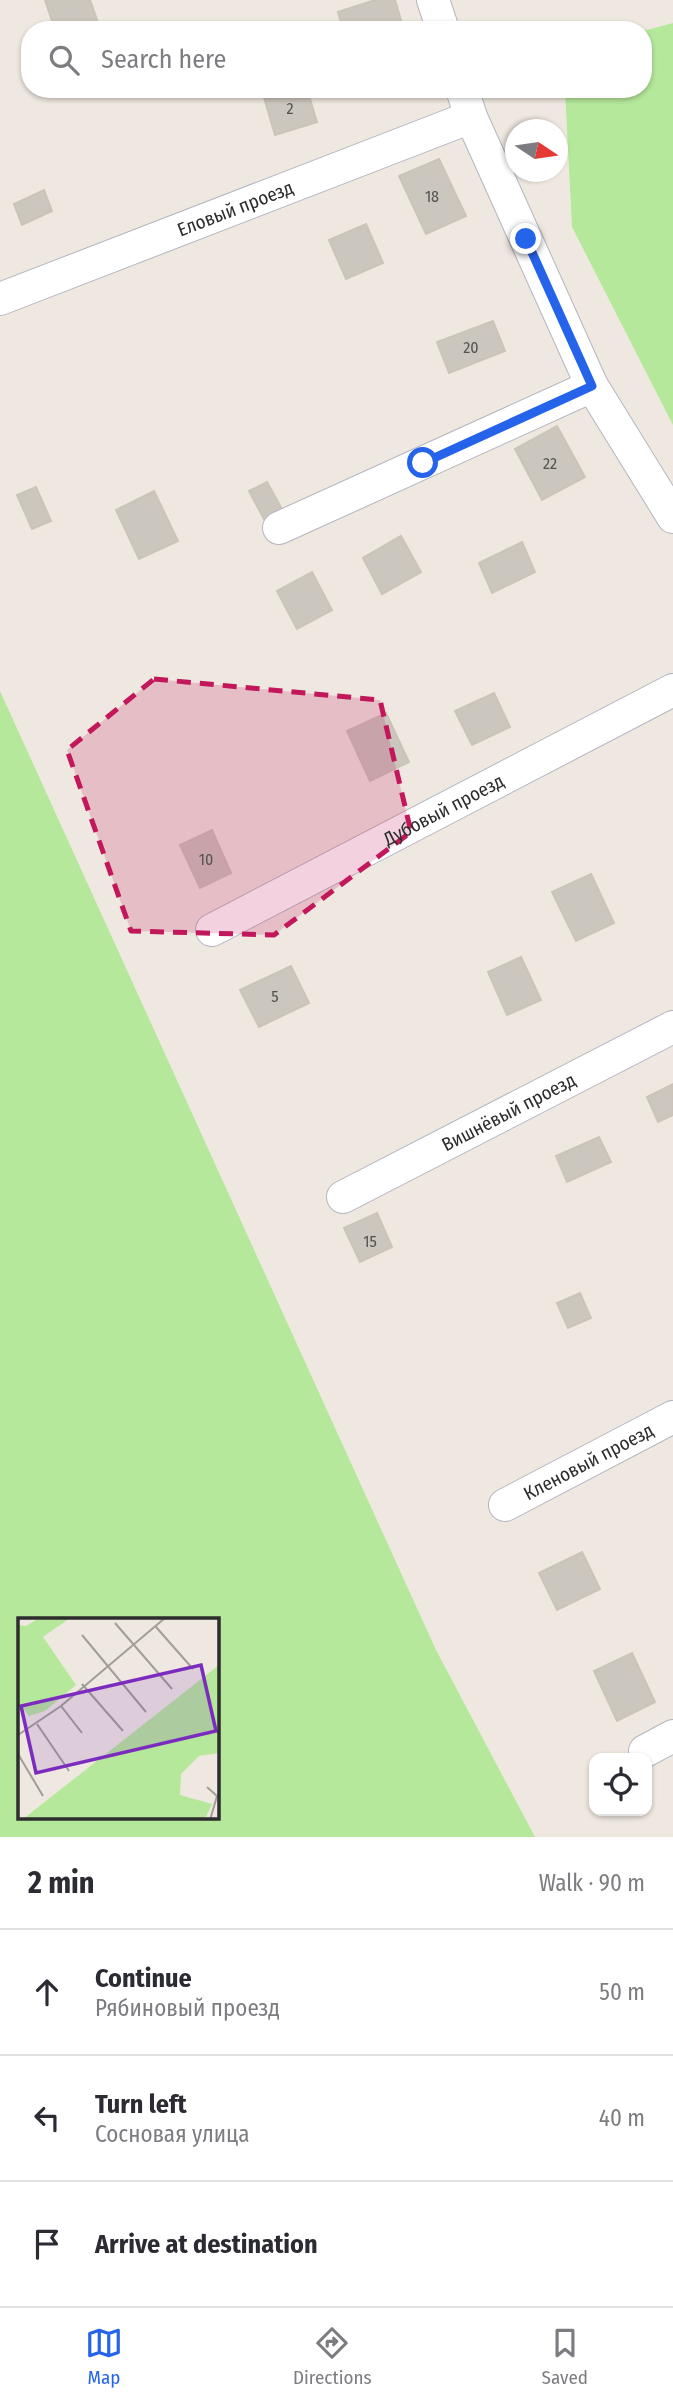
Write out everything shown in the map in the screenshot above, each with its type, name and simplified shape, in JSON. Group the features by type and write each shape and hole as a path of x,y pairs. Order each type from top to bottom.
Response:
{"street":[{"path":"433,0 440,21"},
{"path":"466,103 592,386 673,517"},
{"name":"Еловый проезд","path":"0,299 466,103"},
{"path":"279,528 592,386"},
{"name":"Дубовый проезд","path":"212,930 673,690"},
{"name":"Вишнёвый проезд","path":"343,1197 673,1027"},
{"name":"Кленовый проезд","path":"505,1505 673,1417"},
{"path":"645,1751 673,1736"}],"highlighted area":[{"path":"154,679 380,700 411,832 274,935 131,931 67,750"}],"green space":[{"path":"673,23 673,425 572,227 565,98 652,98 652,29"},
{"path":"0,691 436,1650 535,1837 0,1837"}],"building":[{"path":"45,0 90,0 98,21 52,21"},
{"path":"375,0 395,0 401,21 340,21 338,12"},
{"path":"264,98 310,98 317,122 275,135"},
{"path":"439,159 466,216 426,234 399,176"},
{"path":"44,190 52,211 22,225 14,204"},
{"path":"366,224 383,263 346,279 329,240"},
{"path":"493,321 505,351 449,373 437,342"},
{"path":"557,426 585,477 542,500 515,449"},
{"path":"267,482 283,511 265,521 249,491"},
{"path":"36,487 51,521 32,529 17,495"},
{"path":"154,491 178,541 139,559 116,510"},
{"path":"401,536 421,572 382,594 363,558"},
{"path":"522,542 535,572 492,593 479,563"},
{"path":"312,572 332,610 297,629 277,591"},
{"path":"494,693 510,727 472,745 455,711"},
{"path":"386,713 409,762 370,781 347,731"},
{"path":"212,830 231,873 200,888 180,845"},
{"path":"591,874 614,923 576,941 552,892"},
{"path":"521,957 541,1000 507,1015 488,972"},
{"path":"291,966 309,1003 259,1027 240,990"},
{"path":"673,1084 673,1115 658,1122 647,1097"},
{"path":"599,1137 611,1162 567,1182 556,1156"},
{"path":"377,1213 392,1247 360,1262 344,1228"},
{"path":"580,1293 591,1318 568,1328 557,1303"},
{"path":"582,1552 600,1589 557,1610 539,1573"},
{"path":"632,1653 655,1702 617,1721 594,1671"}],"route":[{"path":"423,463 592,386 526,239"}]}
